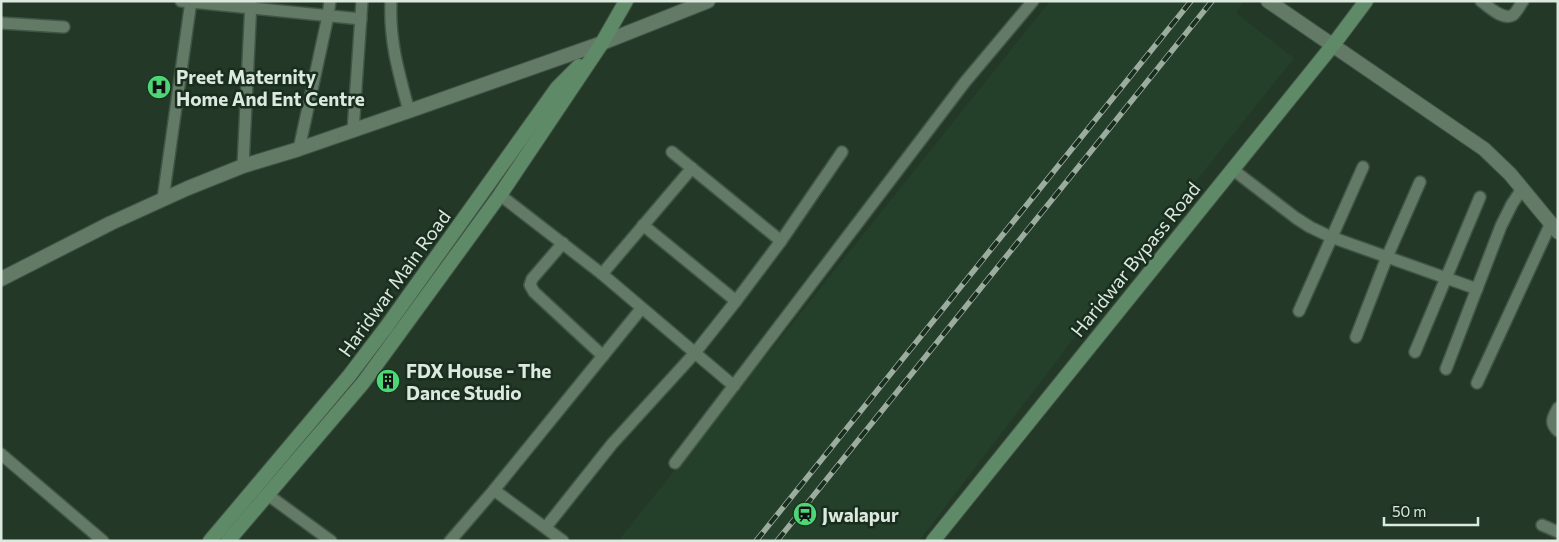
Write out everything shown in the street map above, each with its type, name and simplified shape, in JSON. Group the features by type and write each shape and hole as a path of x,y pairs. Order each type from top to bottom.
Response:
{"main road":[{"name":"Haridwar Main Road","path":"228,541 363,383 500,195 602,43 626,1"},
{"name":"Haridwar Bypass Road","path":"933,541 1366,1"},
{"name":"Haridwar Main Road","path":"210,541 349,376 387,326 557,88 602,43"}],"street":[{"path":"299,149 330,1"},
{"path":"353,131 362,1"},
{"path":"391,1 392,46 409,111"},
{"path":"1,279 111,223 243,166 353,131 602,43 708,1"},
{"path":"675,463 965,82 1033,1"},
{"path":"1268,1 1484,149 1510,174 1554,228 1477,384"},
{"path":"1481,1 1501,15 1508,16 1514,14 1523,1"},
{"path":"163,199 187,2 250,5 361,19"},
{"path":"243,166 250,5"},
{"path":"1,22 64,27"},
{"path":"672,152 781,242"},
{"path":"546,527 612,444 694,354 781,242 842,152"},
{"path":"602,274 692,168"},
{"path":"1299,310 1363,168"},
{"path":"1232,169 1310,227 1331,237 1477,289"},
{"path":"1356,337 1387,257 1420,182"},
{"path":"1446,369 1506,215 1522,189"},
{"path":"500,195 602,274 734,386"},
{"path":"1415,352 1480,197"},
{"path":"643,225 736,300"},
{"path":"562,244 532,279 530,286 534,292 603,356"},
{"path":"450,541 494,490 641,309"},
{"path":"1558,408 1552,421 1552,426 1558,431"},
{"path":"1,454 103,541"},
{"path":"494,490 563,541"},
{"path":"268,495 330,541"},
{"path":"1542,525 1558,532"}],"shaded area":[{"path":"1050,1 1244,1 1236,13 1294,58 1149,240 919,541 618,541"}],"railway":[{"path":"756,541 1191,1"},
{"path":"777,541 1212,1"}],"place":[{"name":"Preet Maternity Home And Ent Centre","path":"159,87"},
{"name":"FDX House - The Dance Studio","path":"388,381"},
{"name":"Jwalapur","path":"805,514"}]}
